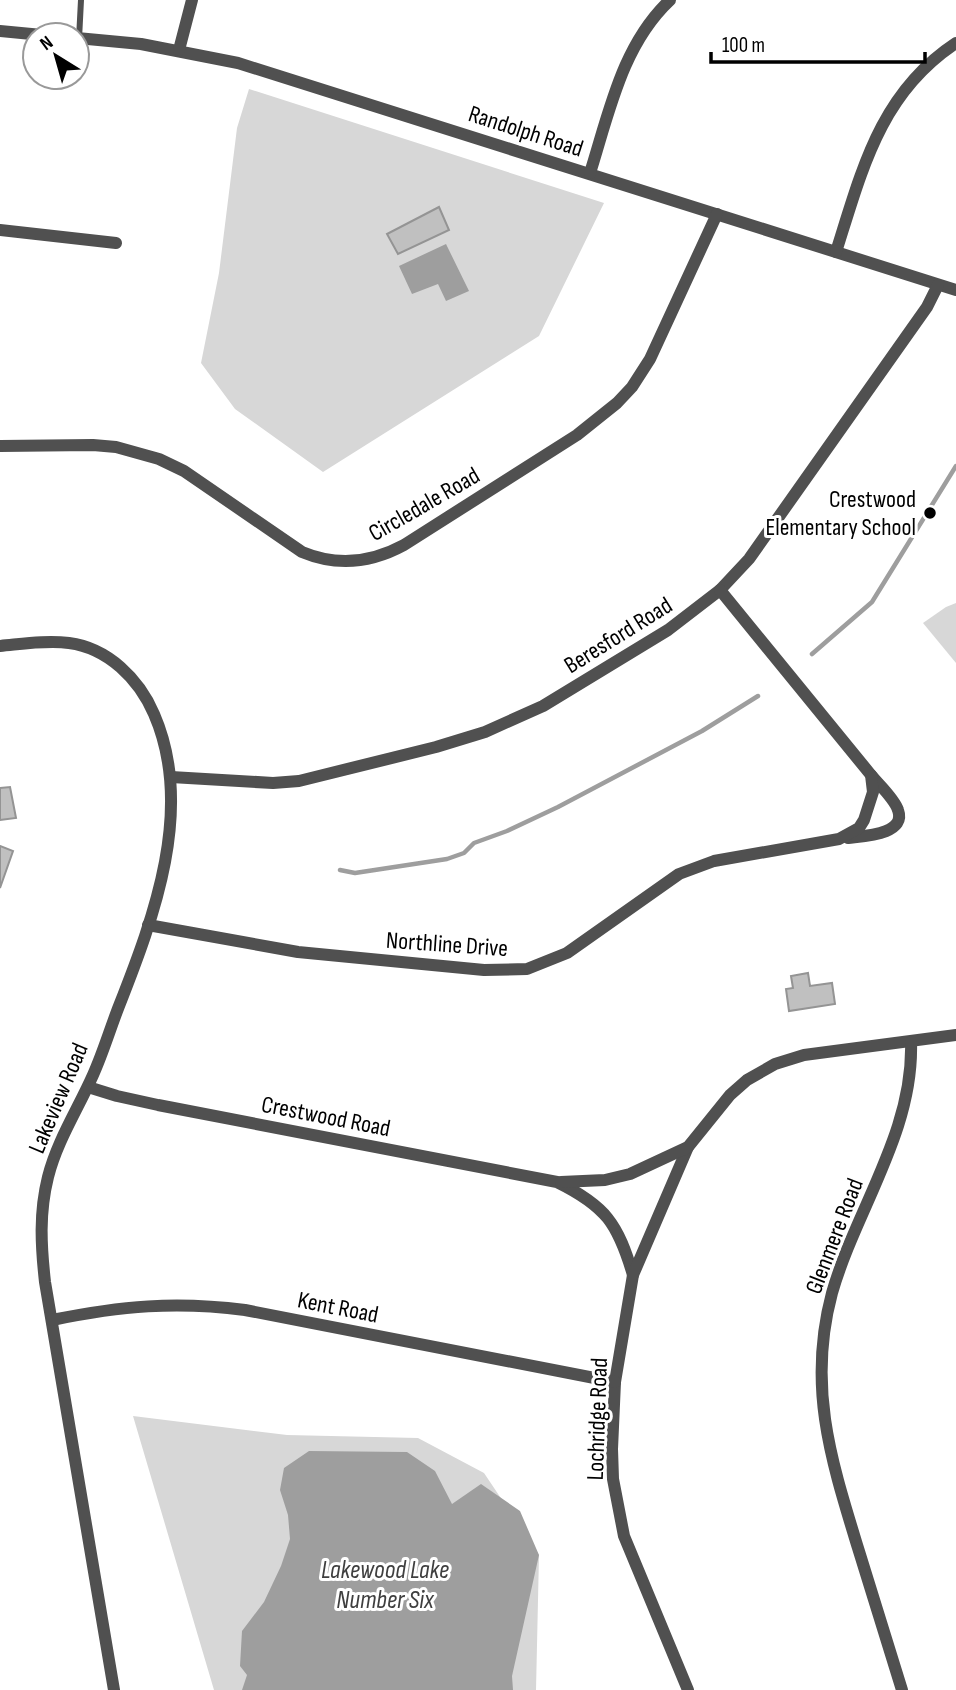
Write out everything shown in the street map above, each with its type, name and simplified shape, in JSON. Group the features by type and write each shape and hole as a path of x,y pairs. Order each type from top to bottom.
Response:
{"street":[{"path":"179,51 192,0"},
{"path":"590,173 633,49 645,29 670,0"},
{"path":"0,31 21,33"},
{"name":"Randolph Road","path":"91,40 179,51 292,78 956,290"},
{"path":"836,252 859,178 884,120 916,75 934,57 956,43"},
{"name":"Circledale Road","path":"0,446 93,445 134,451 184,471 302,552 316,558 346,562 380,556 404,545 578,435 617,403 632,387 650,359 717,214"},
{"path":"0,230 116,243"},
{"name":"Beresford Road","path":"171,777 272,783 299,781 436,747 485,732 543,706 668,631 720,590 770,532 927,307 938,285"},
{"name":"Northline Drive","path":"148,925 298,952 484,970 527,969 567,953 679,874 714,861 887,831 895,827 898,809 720,590"},
{"name":"Lakeview Road","path":"0,646 70,643 89,648 109,659 134,681 152,709 164,742 171,777 172,810 166,854 148,925 88,1087 60,1142 48,1175 43,1203 41,1246 114,1690"},
{"name":"Northline Drive","path":"839,839 859,828 864,820 873,792 871,775"},
{"name":"Crestwood Road","path":"88,1087 158,1105 557,1182 605,1180 630,1174 688,1147 730,1095 747,1080 775,1064 804,1055 956,1035"},
{"name":"Glenmere Road","path":"902,1690 830,1453 822,1400 822,1356 828,1315 840,1270 889,1152 901,1112 911,1060 911,1042"},
{"name":"Lochridge Road","path":"688,1147 633,1275 615,1382 612,1449 613,1479 624,1536 688,1690"},
{"name":"Crestwood Road","path":"557,1182 588,1199 615,1227 633,1275"},
{"name":"Kent Road","path":"52,1320 135,1306 206,1306 245,1310 615,1382"}],"lane":[{"path":"79,21 81,0"}],"shaded area":[{"path":"249,89 604,203 539,336 323,472 235,409 201,363 219,273 237,128"},
{"path":"956,603 956,663 923,623"},
{"name":"Lakewood Lake Number Six","path":"133,1416 287,1435 418,1438 484,1473 539,1555 536,1690 214,1690"}],"water":[{"path":"446,244 469,291 446,301 438,284 412,294 399,266"},
{"name":"Lakewood Lake Number Six","path":"309,1451 407,1452 435,1471 452,1504 481,1484 520,1511 539,1555 512,1676 513,1690 242,1690 247,1675 240,1666 242,1631 264,1602 290,1539 288,1515 280,1490 284,1468"}],"building":[{"path":"439,207 449,230 398,254 387,234"},
{"path":"10,787 16,818 0,820 0,788"},
{"path":"0,846 13,851 0,888"},
{"path":"808,973 810,986 832,983 835,1004 789,1011 786,989 793,988 791,976"}],"waterway":[{"path":"812,654 872,602 956,466"},
{"path":"340,870 355,873 447,859 464,853 474,843 558,807 702,731 758,696"}],"place":[{"name":"Crestwood Elementary School","path":"930,513"}]}
